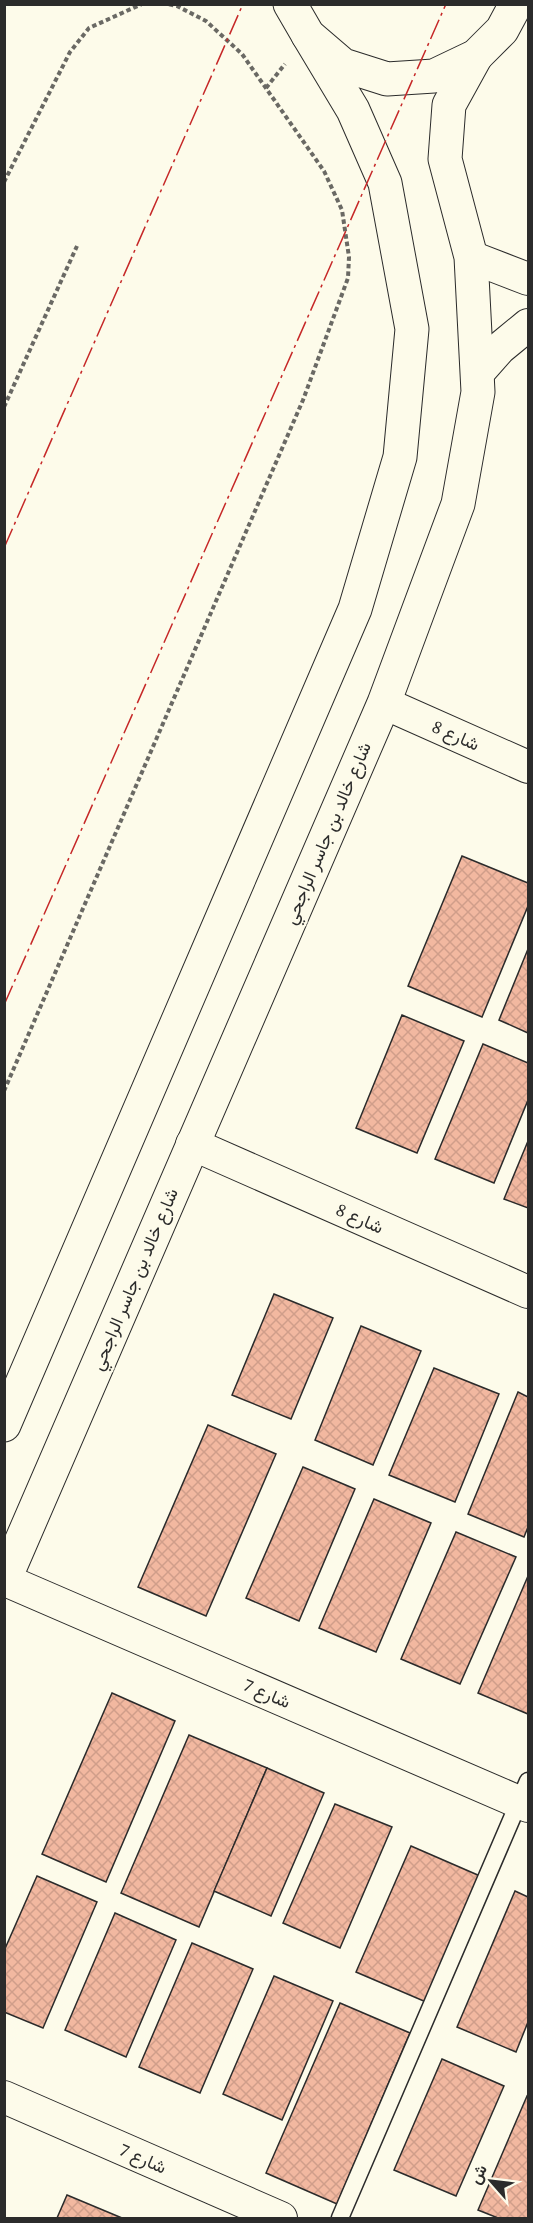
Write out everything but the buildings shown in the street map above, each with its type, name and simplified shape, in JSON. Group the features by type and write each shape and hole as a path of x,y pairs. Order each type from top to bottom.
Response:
{"street":[{"path":"4,1425 355,609 400,457 412,329 385,183 353,110 291,4"},
{"path":"308,35 343,64 387,79 434,76 476,56 502,30 516,4"},
{"name":"شارع خالد بن جاسر الراجحي","path":"5,1580 384,703 458,504 478,392 471,257 446,159 449,105 476,56"},
{"path":"471,257 528,279"},
{"path":"477,374 500,348 528,325"},
{"name":"شارع 8","path":"384,703 528,767"},
{"name":"شارع 8","path":"192,1144 528,1292"},
{"name":"شارع 7","path":"5,1580 526,1796"},
{"name":"شارع 7","path":"4,2097 280,2218"}],"lane":[{"path":"340,2218 526,1796"}],"path":[{"path":"4,182 70,52 88,28 142,4"},
{"path":"4,1091 303,400 348,278 348,257 342,210 324,171 242,54 206,21 177,6 167,4"},
{"path":"4,407 77,246"}],"power":[{"path":"4,548 243,4"},
{"path":"4,1005 446,4"}]}
